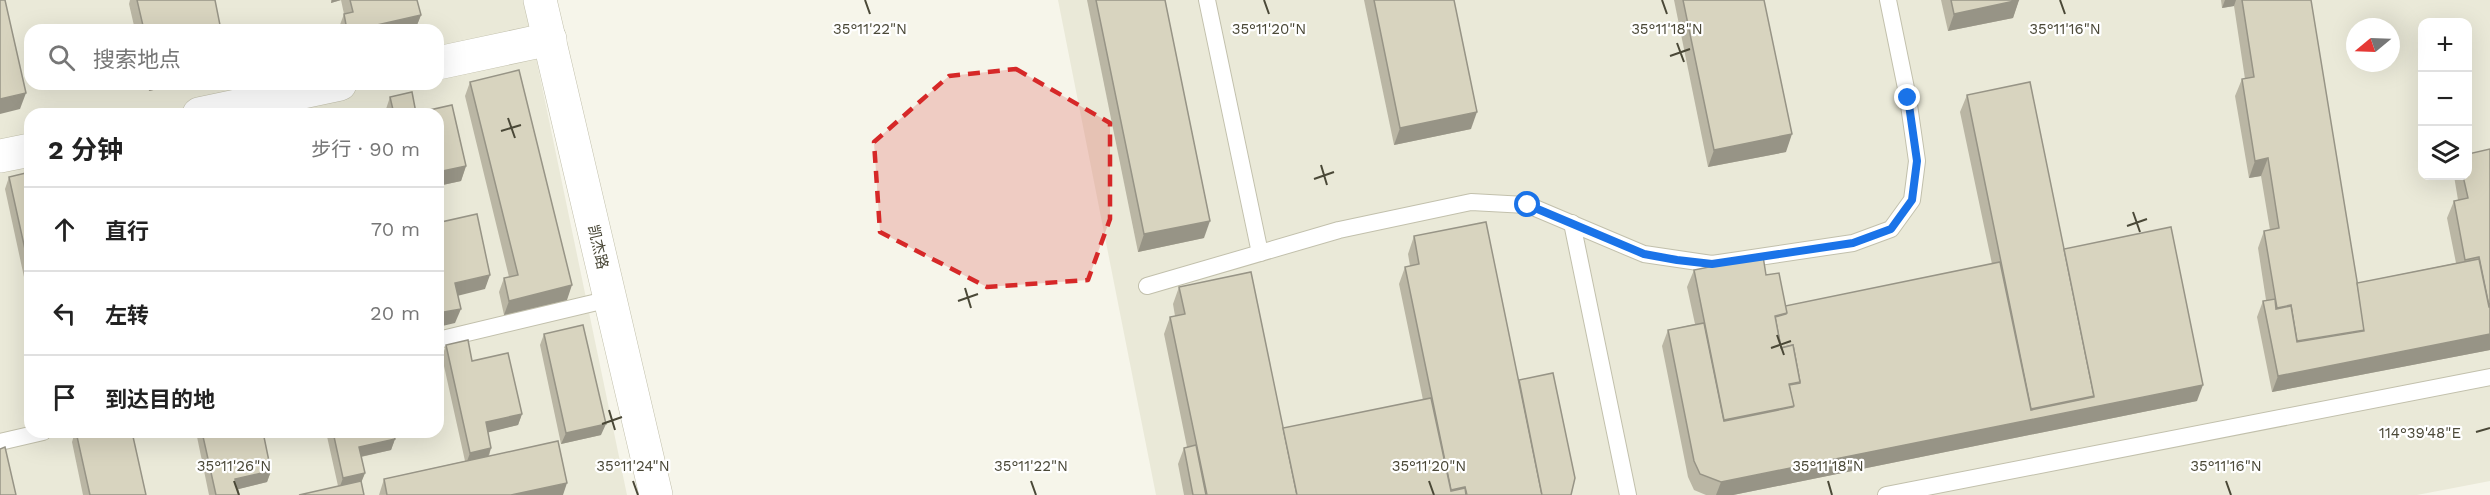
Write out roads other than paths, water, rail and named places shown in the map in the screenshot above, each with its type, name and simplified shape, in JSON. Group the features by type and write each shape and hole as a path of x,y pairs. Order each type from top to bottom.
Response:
{"street":[{"name":"凯杰路","path":"540,0 656,495"},
{"path":"444,62 550,39"},
{"path":"227,108 312,90"},
{"path":"0,156 24,151"}],"lane":[{"path":"1207,0 1260,253"},
{"path":"1147,286 1339,230 1471,202 1528,205 1644,254 1712,264 1853,243 1891,229 1912,200 1917,161 1908,98 1888,0"},
{"path":"1572,223 1628,495"},
{"path":"444,339 610,299"},
{"path":"1886,495 2490,377"},
{"path":"0,442 24,436"}]}
